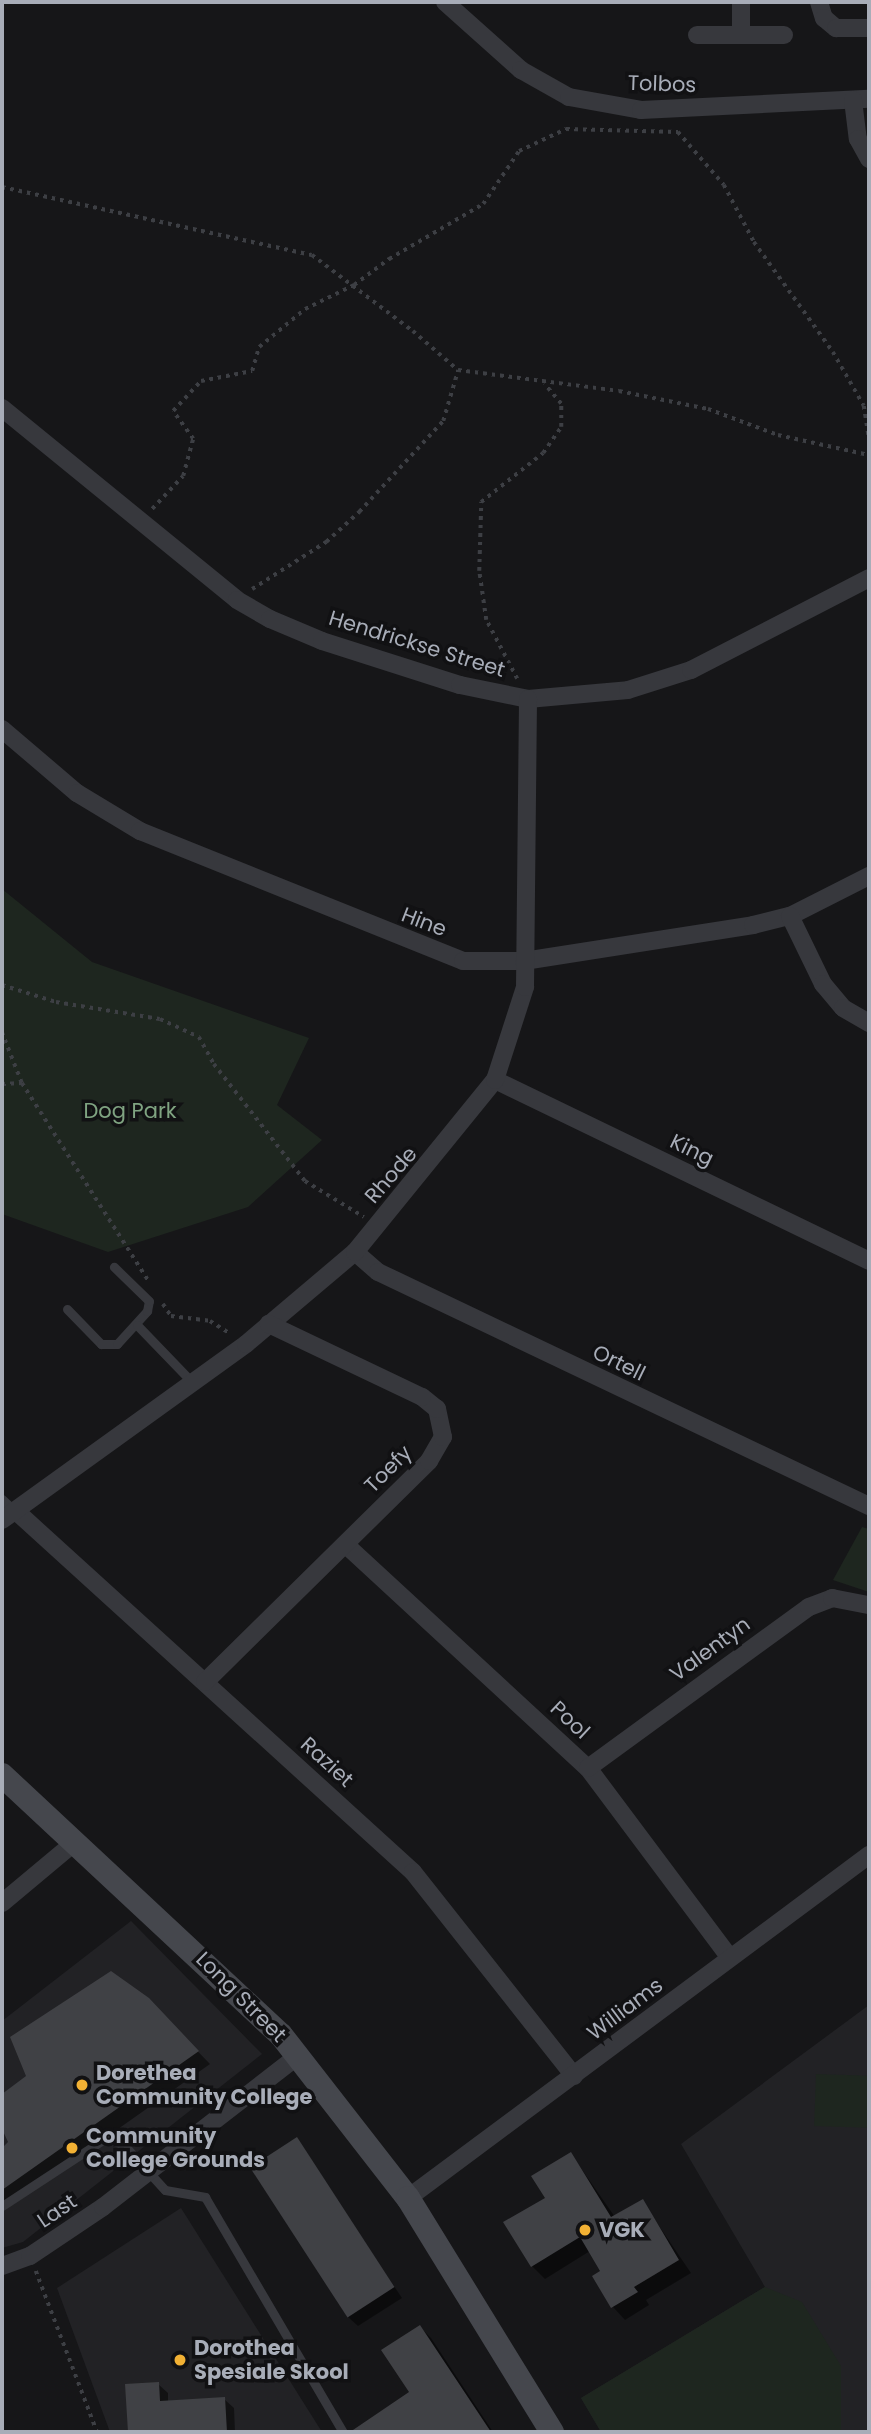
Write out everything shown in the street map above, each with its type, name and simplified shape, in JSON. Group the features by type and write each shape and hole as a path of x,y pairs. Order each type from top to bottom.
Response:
{"street":[{"name":"Tolbos","path":"445,2 521,70 569,97 640,110 861,99"},
{"path":"741,2 741,35"},
{"path":"819,2 824,18 836,27 869,28"},
{"path":"697,35 784,35"},
{"path":"861,99 858,139 869,159"},
{"name":"Hendrickse Street","path":"2,408 237,600 322,641 460,685 528,699 628,690 691,670 869,578"},
{"name":"Rhode","path":"9,1516 246,1344 355,1252 495,1080 525,987 528,699"},
{"name":"Hine","path":"2,729 77,793 140,831 431,951 463,961 524,961 683,939 790,916 869,876"},
{"path":"790,916 823,984 843,1008 869,1023"},
{"name":"King","path":"495,1080 869,1261"},
{"name":"Ortell","path":"355,1252 378,1272 869,1506"},
{"name":"Toefy","path":"205,1682 346,1545 437,1451 443,1422 437,1409 422,1397 269,1324"},
{"name":"Raziet","path":"9,1516 205,1682 413,1871 574,2076"},
{"name":"Pool","path":"346,1545 589,1768 730,1958"},
{"name":"Valentyn","path":"589,1768 809,1607 832,1598 869,1605"},
{"name":"Long Street","path":"2,1775 231,1984 299,2056 408,2198 552,2432"},
{"path":"2,1903 75,1842"},
{"name":"Williams","path":"408,2198 869,1855"},
{"name":"Last","path":"2,2266 30,2256 148,2171 299,2056"}],"lane":[{"path":"67,1309 109,1347 137,1325 149,1301 114,1267"},
{"path":"137,1325 193,1383"},
{"path":"2,1499 9,1516"},
{"path":"2,2206 106,2138 124,2146 164,2190 205,2197 343,2432"}],"path":[{"path":"141,521 183,476 193,439 173,411 201,381 252,372 259,347 305,309 354,285 389,258 482,204 519,151 566,129 678,132 724,185 754,242 833,352 864,406 869,438"},
{"path":"2,187 312,255 354,285 458,370 619,391 708,409 778,435 869,454"},
{"path":"237,600 287,563 326,542 359,512 443,421 458,370"},
{"path":"528,699 486,620 479,571 481,502 543,453 561,427 561,404 543,383"},
{"path":"2,985 56,1002 160,1019 200,1037 214,1064 305,1181 378,1225"},
{"path":"2,1032 22,1083 150,1282"},
{"path":"2,1084 22,1083"},
{"path":"157,1294 171,1316 210,1321 246,1344"},
{"path":"30,2256 97,2432"}],"shaded area":[{"name":"Community College Grounds","path":"131,1921 262,2054 23,2242 2,2248 2,2021"},
{"path":"869,2005 869,2432 601,2432 581,2398 765,2287 681,2144"},
{"name":"Dorothea Spesiale Skool","path":"181,2208 322,2432 110,2432 57,2288"}],"green space":[{"name":"Dog Park","path":"2,889 92,962 309,1038 277,1105 322,1140 248,1207 108,1252 2,1214"},
{"path":"862,1527 869,1529 869,1592 833,1580"},
{"path":"816,2074 869,2076 867,2128 814,2126"},
{"path":"765,2287 802,2302 841,2366 841,2432 601,2432 581,2398"}],"building":[{"name":"Dorethea Community College","path":"111,1971 149,1998 199,2051 2,2190 2,2148 8,2142 2,2129 2,2094 26,2076 10,2037"},
{"path":"297,2137 394,2287 348,2318 250,2167"},
{"name":"VGK","path":"571,2152 611,2217 643,2199 679,2260 634,2287 638,2292 611,2308 592,2276 600,2271 580,2237 531,2267 503,2222 545,2198 531,2176"},
{"path":"420,2325 491,2432 350,2432 409,2392 381,2350"},
{"path":"159,2382 160,2401 225,2397 227,2432 128,2432 125,2384"}],"place":[{"name":"Dorethea Community College","path":"82,2085"},
{"name":"Community College Grounds","path":"72,2148"},
{"name":"VGK","path":"585,2230"},
{"name":"Dorothea Spesiale Skool","path":"180,2360"}]}
